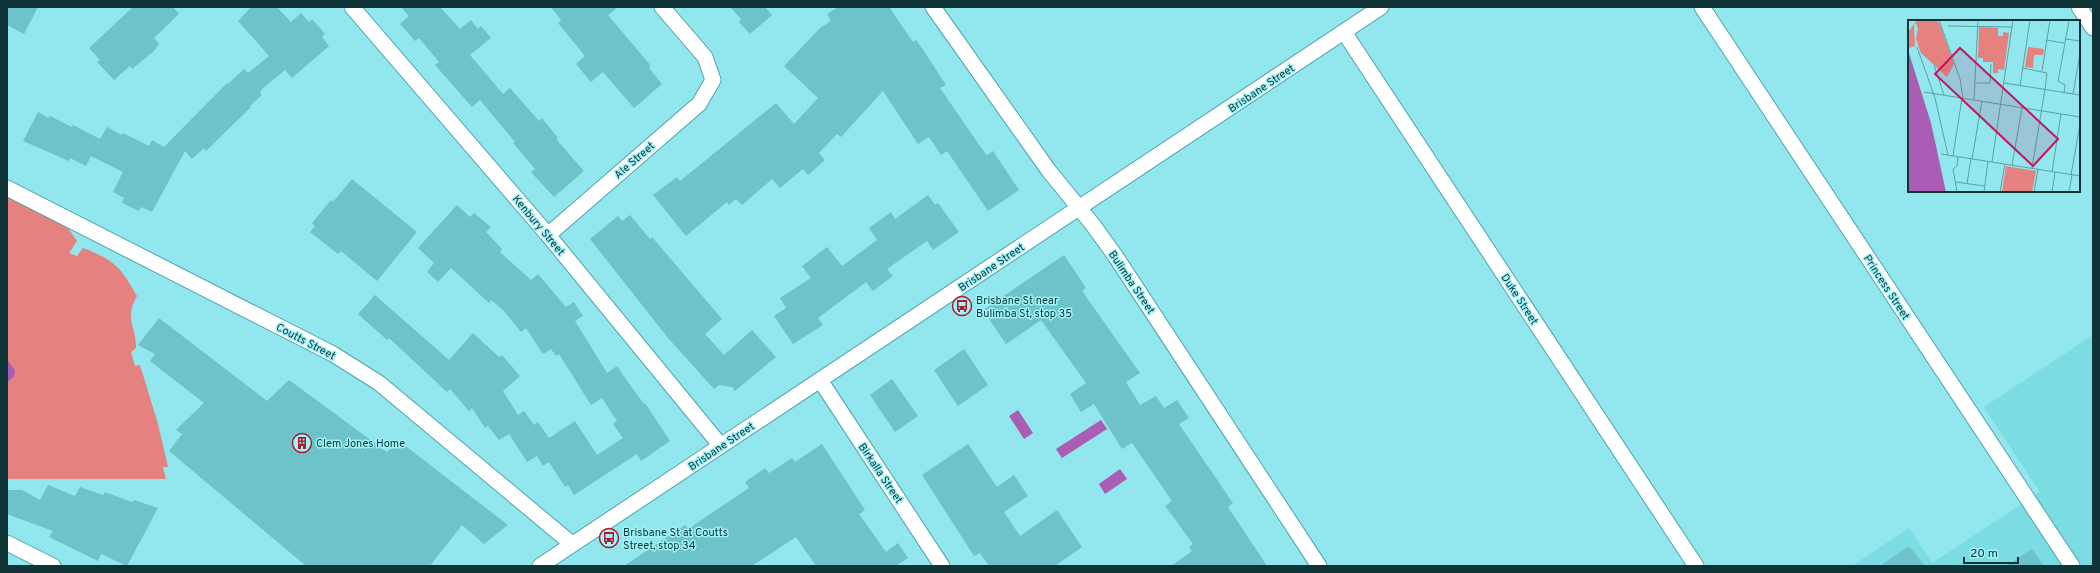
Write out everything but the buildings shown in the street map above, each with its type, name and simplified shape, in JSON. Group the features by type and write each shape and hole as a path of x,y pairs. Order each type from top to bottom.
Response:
{"street":[{"name":"Kenbury Street","path":"352,7 548,234 721,446"},
{"name":"Ale Street","path":"548,234 699,104 713,80 705,57 662,7"},
{"name":"Bulimba Street","path":"933,7 1049,171 1093,225 1120,263 1319,566"},
{"name":"Brisbane Street","path":"540,566 561,560 572,544 1381,7"},
{"name":"Princess Street","path":"1702,7 2072,566"},
{"path":"2079,7 2093,28"},
{"name":"Duke Street","path":"1344,32 1696,566"},
{"name":"Coutts Street","path":"7,188 333,354 379,384 572,544"},
{"name":"Birkalla Street","path":"820,380 942,566"},
{"path":"7,543 53,566"}],"shaded area":[{"path":"7,196 68,228 77,241 69,253 77,256 83,248 102,256 121,271 137,296 131,311 136,348 131,352 135,366 140,365 158,424 168,467 163,467 166,479 7,479"},
{"path":"2093,335 2093,566 1852,566 1909,528 1932,563 2040,492 1984,407"},
{"path":"7,360 15,370 14,376 9,381 7,381"},
{"path":"1018,410 1033,433 1024,439 1009,416"},
{"path":"1101,420 1107,429 1062,458 1056,449"},
{"path":"1120,469 1127,479 1105,494 1099,484"}],"place":[{"name":"Brisbane St near Bulimba St, stop 35","path":"962,306"},
{"name":"Clem Jones Home","path":"302,443"},
{"name":"Brisbane St at Coutts Street, stop 34","path":"609,538"}]}
